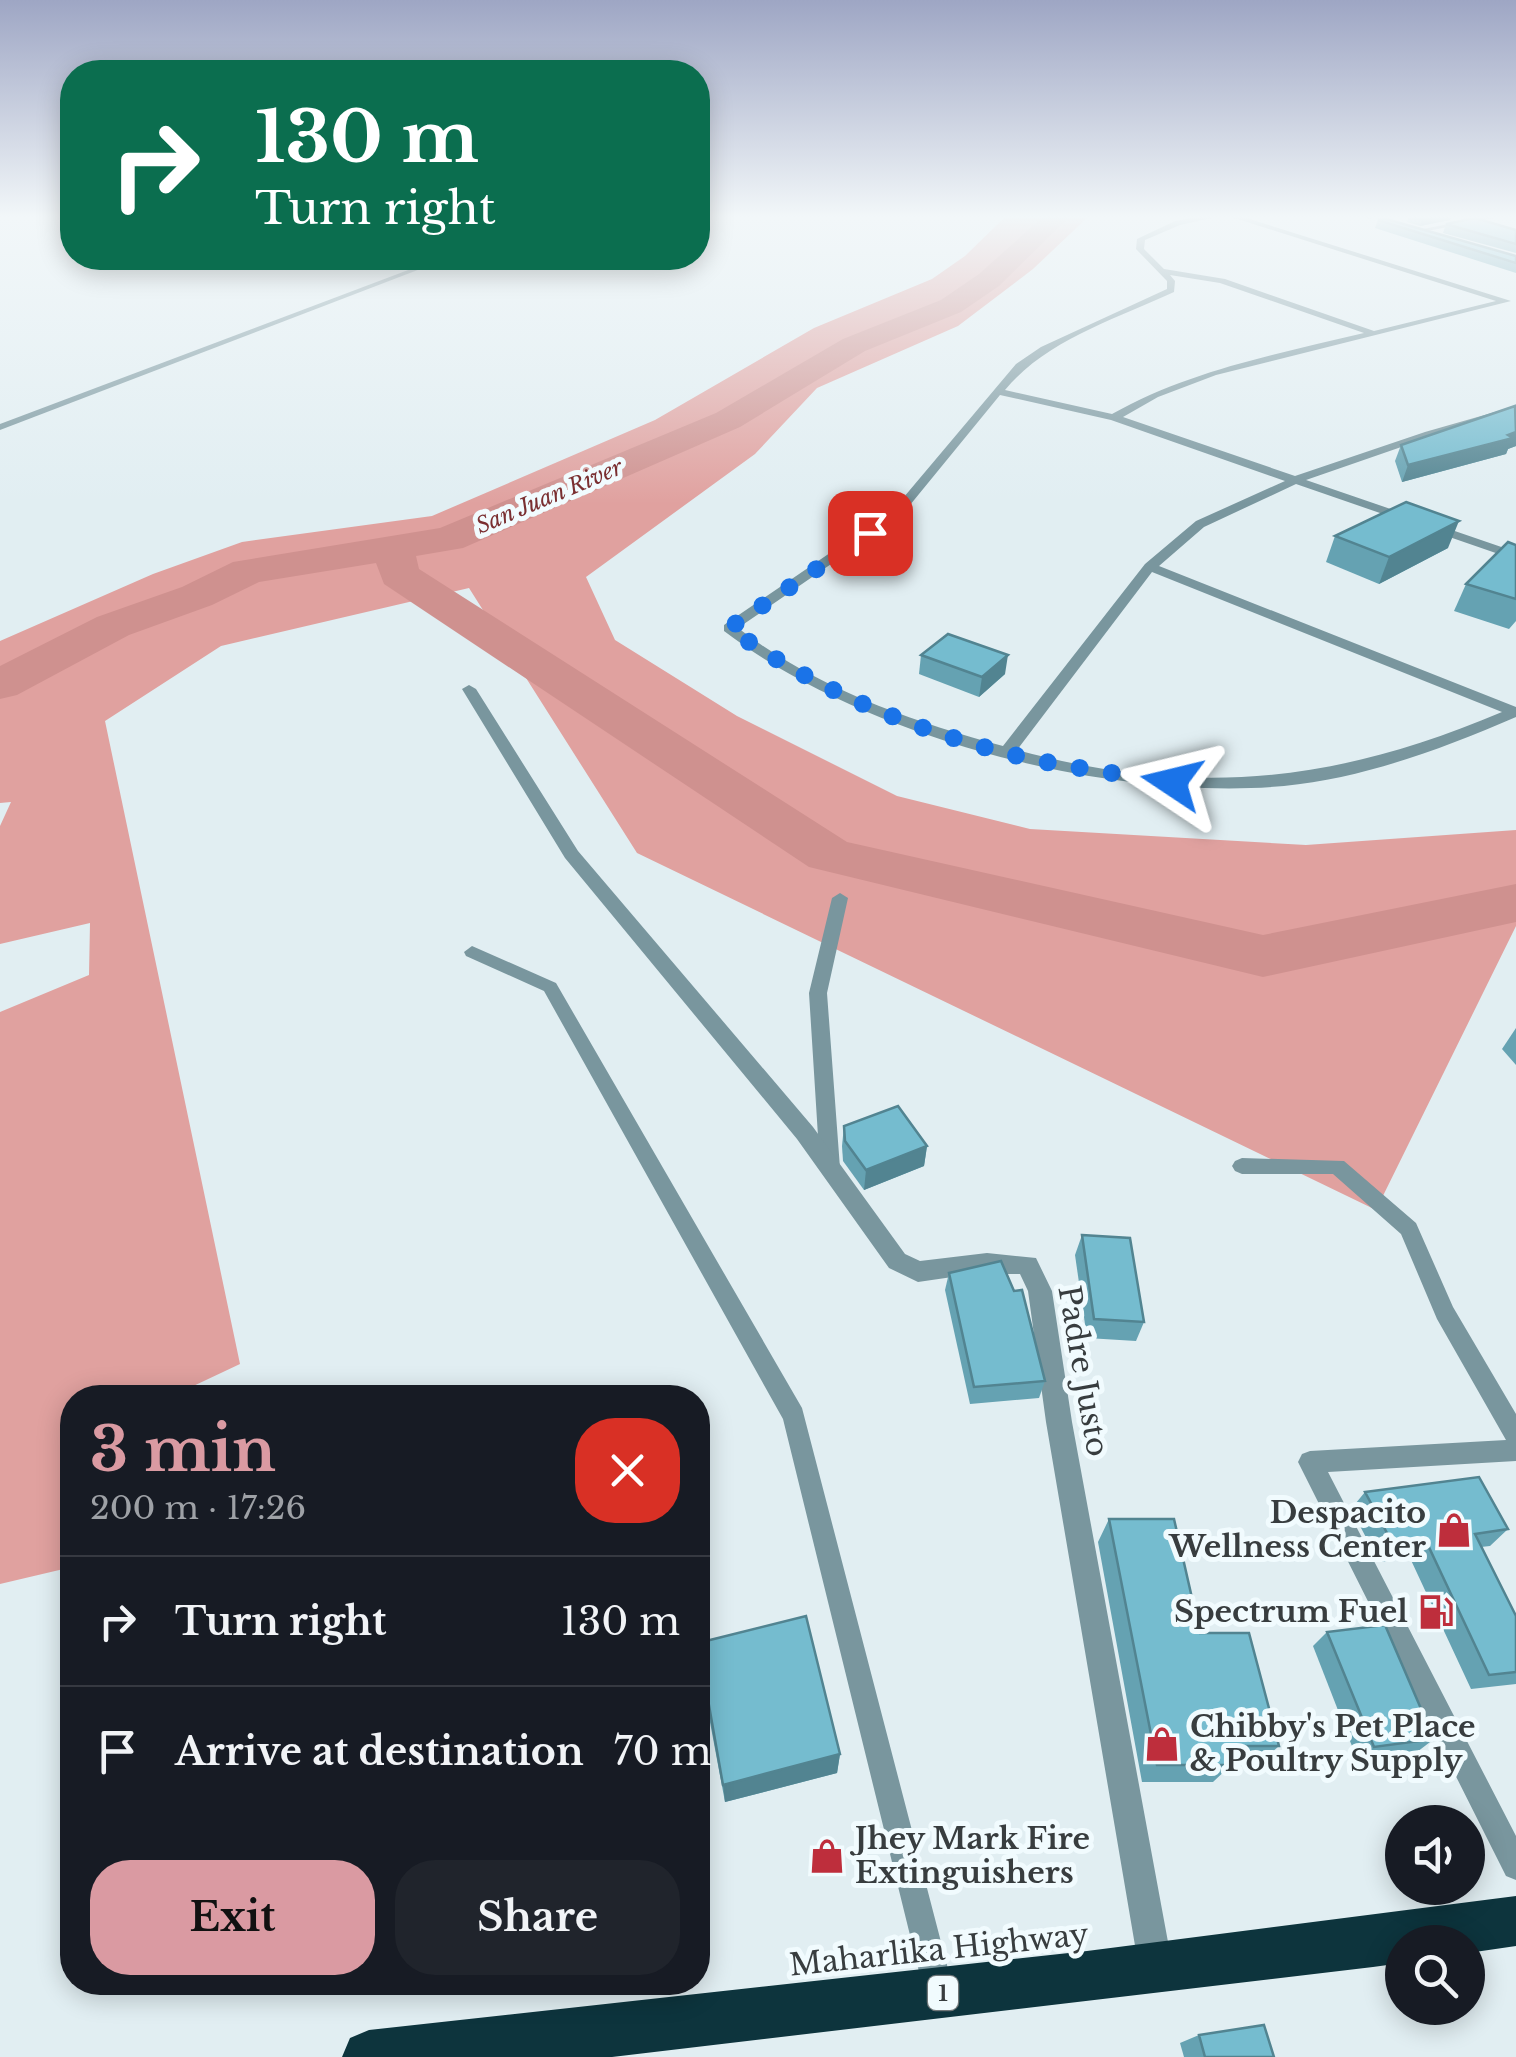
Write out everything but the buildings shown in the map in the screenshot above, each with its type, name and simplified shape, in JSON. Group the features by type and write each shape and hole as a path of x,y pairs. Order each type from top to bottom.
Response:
{"highway":[{"name":"Maharlika Highway","path":"370,2057 1157,1972 1516,1921"}],"street":[{"path":"1124,312 1044,349 1019,366 896,512 842,554 729,628 778,663 862,704 1006,753 1172,782 1283,780 1376,762 1446,742 1516,712"},
{"path":"1311,312 1374,334"},
{"path":"1114,418 1154,395 1213,373 1472,312"},
{"path":"997,391 1114,418 1516,556"},
{"path":"1006,753 1150,567 1200,524 1296,480 1516,409"},
{"path":"1150,567 1516,712"},
{"name":"Padre Justo","path":"468,689 571,854 830,1168 898,1261 918,1272 951,1264 998,1262 1028,1266 1040,1290 1059,1422 1157,1972"}],"lane":[{"path":"0,427 303,312"},
{"path":"830,1168 818,993 840,898"},
{"path":"472,952 550,987 794,1416 940,1993"},
{"path":"1242,1166 1337,1166 1409,1229 1445,1312 1516,1436"},
{"path":"1516,1450 1310,1462 1516,1866"}],"shaded area":[{"path":"853,312 976,312 958,326 817,388 755,454 586,577 615,640 737,716 897,796 1030,829 1306,845 1516,830 1516,926 1376,1210 637,853 469,588 221,646 105,721 240,1364 195,1385 60,1385 60,1570 0,1584 0,1012 89,975 90,923 0,944 0,826 11,802 0,803 0,641 153,574 242,542 432,516 655,420 814,328"}],"waterway":[{"name":"San Juan River","path":"393,548 449,539 728,420 854,345 936,312"},
{"name":"San Juan River","path":"0,685 113,626 197,596 248,571 393,548"},
{"path":"393,548 399,575 829,855 1263,956 1516,903"}],"place":[{"name":"Despacito Wellness Center","path":"1454,1530"},
{"name":"Spectrum Fuel","path":"1436,1612"},
{"name":"Chibby's Pet Place & Poultry Supply","path":"1162,1744"},
{"name":"Jhey Mark Fire Extinguishers","path":"827,1856"}],"route":[{"path":"870,533 729,628 778,663 862,704 1006,753 1172,782"}]}
